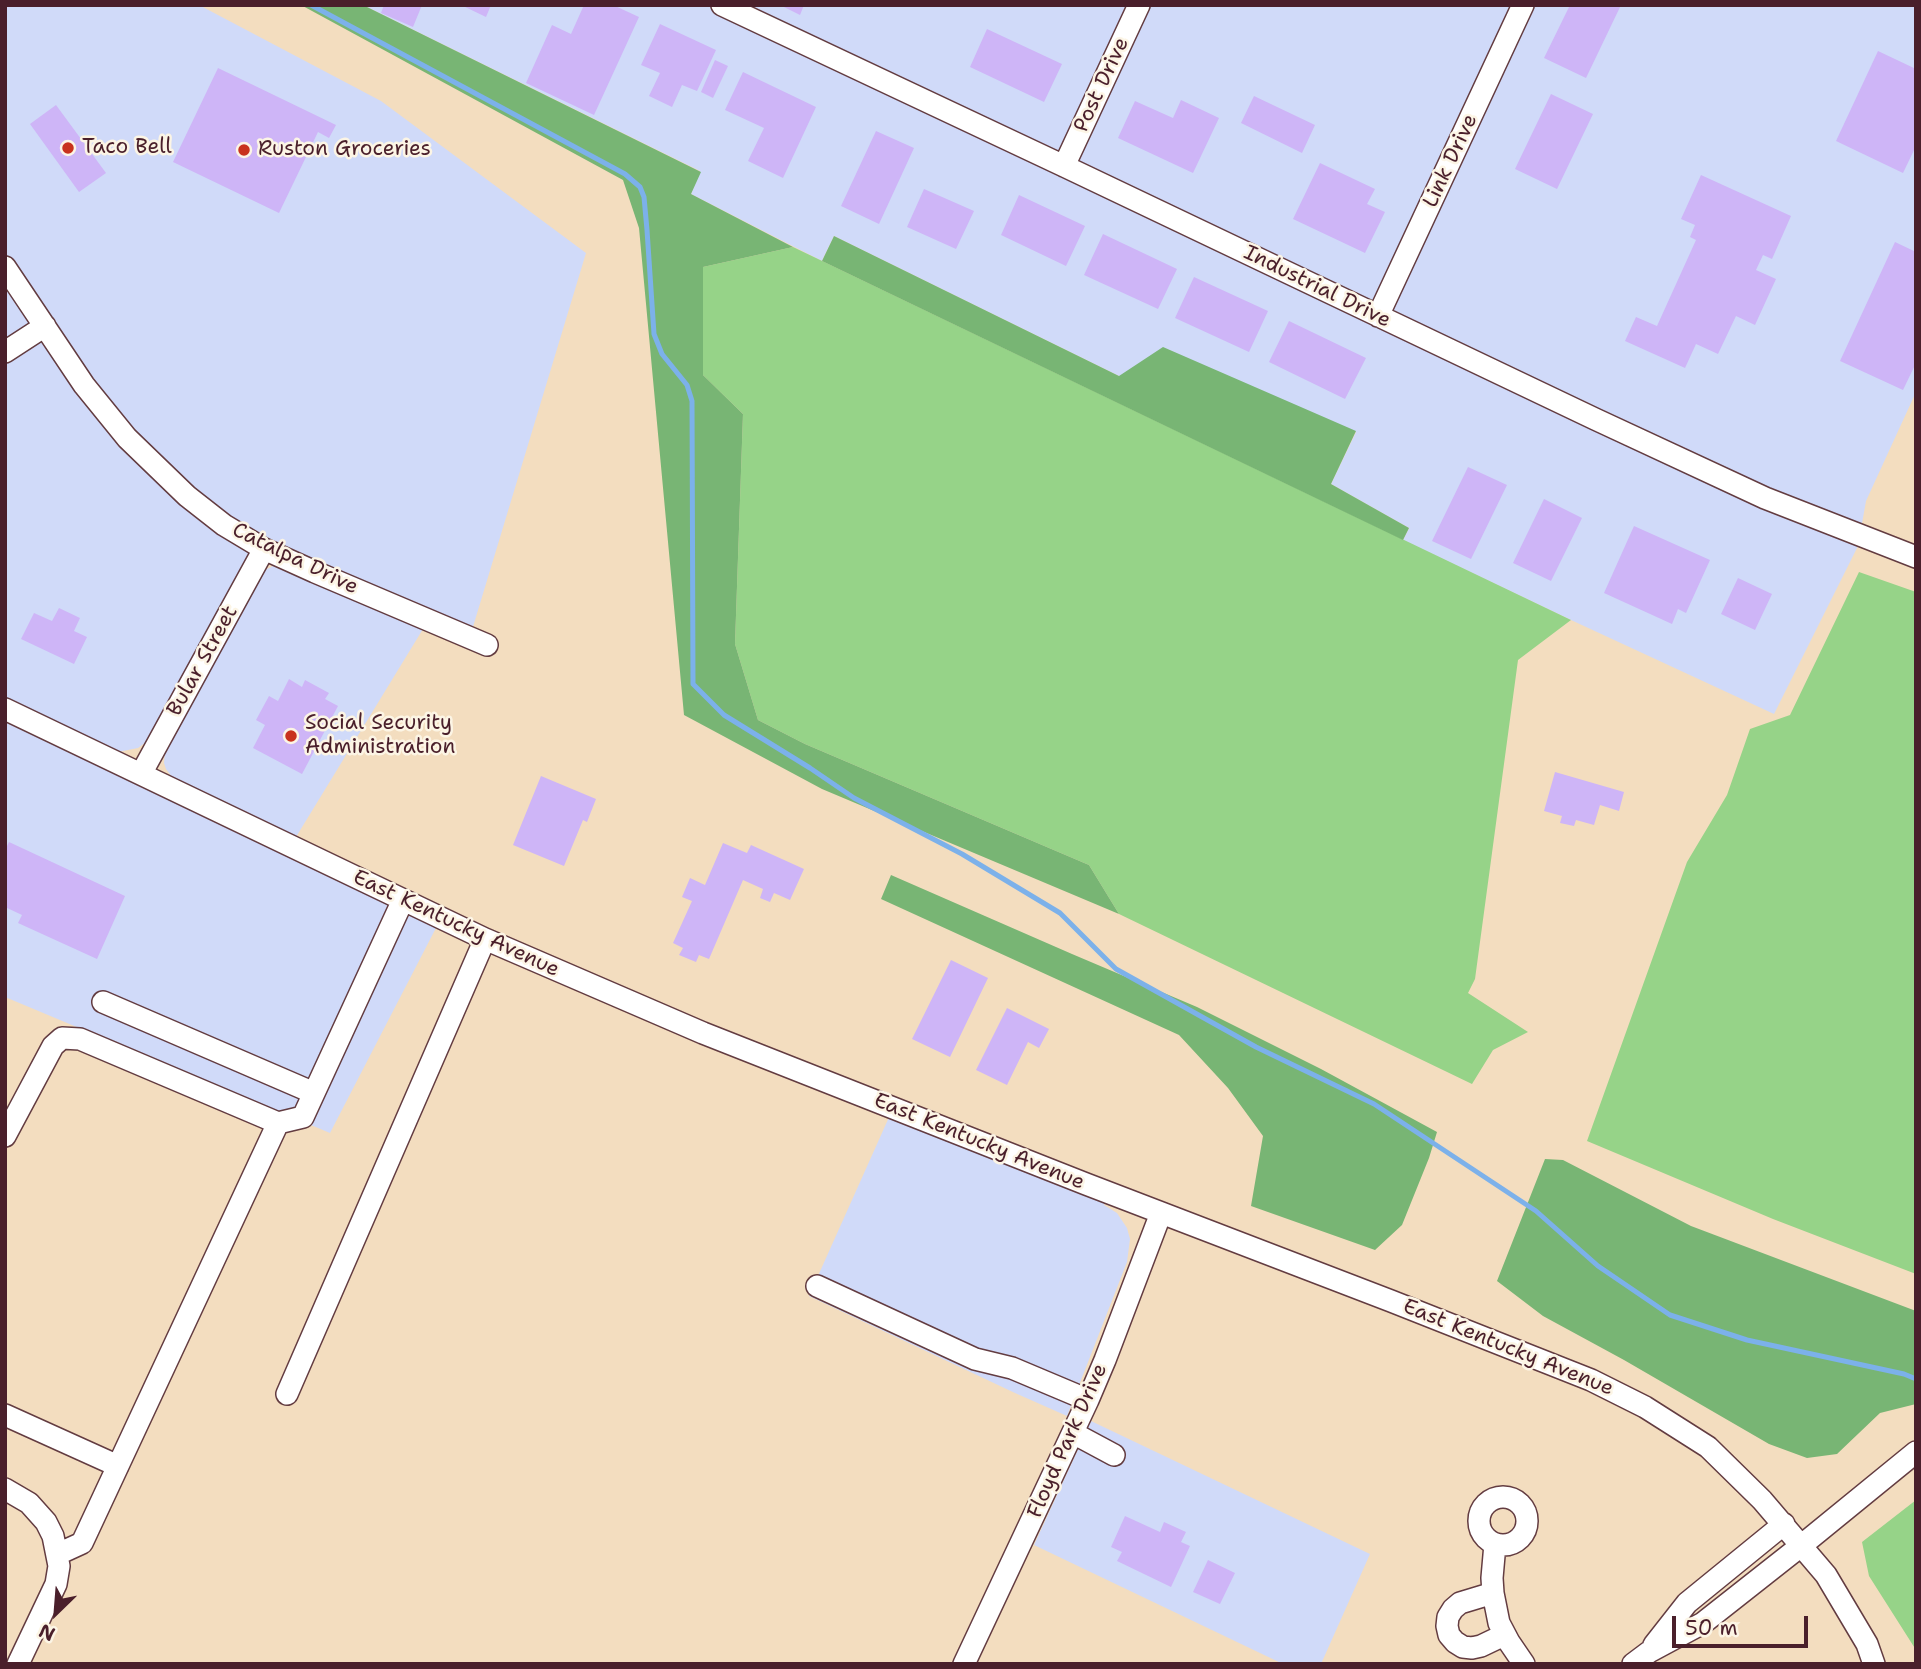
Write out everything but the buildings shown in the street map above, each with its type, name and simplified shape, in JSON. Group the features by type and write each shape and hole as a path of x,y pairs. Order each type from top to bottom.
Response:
{"street":[{"name":"Industrial Drive","path":"722,5 1765,498 1916,557"},
{"name":"Post Drive","path":"1064,166 1139,5"},
{"name":"Link Drive","path":"1378,316 1523,5"},
{"name":"Catalpa Drive","path":"6,272 84,385 127,438 196,503 224,525 264,549 314,572 486,645"},
{"path":"5,352 45,326"},
{"name":"Bular Street","path":"141,774 264,549"},
{"name":"East Kentucky Avenue","path":"5,709 485,939 703,1033 1579,1375 1645,1406 1708,1447 1784,1524 1826,1575 1867,1644 1874,1664"},
{"path":"5,1136 52,1046 62,1038 80,1039 278,1123 303,1117 403,900"},
{"path":"287,1394 485,939"},
{"path":"103,1002 314,1093"},
{"path":"58,1554 82,1543 278,1123"},
{"name":"Floyd Park Drive","path":"964,1664 1088,1400 1161,1213"},
{"path":"817,1286 975,1359 1012,1368 1088,1400"},
{"path":"5,1415 118,1466"},
{"path":"1073,1433 1114,1455"},
{"path":"1641,1658 1703,1623 1916,1452"},
{"path":"5,1489 29,1503 46,1522 53,1536 59,1566 56,1584 18,1664"},
{"path":"1641,1658 1687,1603 1784,1524"},
{"path":"1495,1544 1492,1578 1499,1623 1524,1664"},
{"path":"1493,1593 1460,1603 1453,1609 1448,1617 1449,1635 1455,1643 1472,1648 1504,1635"}],"shaded area":[{"path":"10,5 199,5 381,101 586,253 472,630 297,555 261,536 146,742 138,748 118,752 5,697 5,9"},
{"path":"363,5 1916,5 1916,392 1866,501 1858,546 1774,714 1403,540 1409,528 1331,484 1356,432 1119,376 834,236 822,261 691,194 700,171"},
{"path":"273,566 423,629 296,837 178,781 172,777 164,763 165,750 263,571"},
{"path":"5,722 437,926 330,1133 5,997"},
{"path":"890,1115 1106,1201 1104,1205 1117,1213 1127,1228 1130,1239 1127,1262 1067,1416 809,1296"},
{"path":"1091,1421 1370,1554 1321,1664 1283,1664 1034,1545"}],"green space":[{"path":"301,5 363,5 701,172 691,194 793,247 703,267 703,375 743,414 735,644 758,720 805,744 1089,865 1119,914 822,789 684,715 639,228 623,180"},
{"path":"834,236 1119,376 1163,347 1356,431 1331,484 1409,528 1403,540 822,261"},
{"path":"793,247 1571,620 1518,660 1475,979 1468,993 1528,1032 1493,1050 1472,1084 1119,914 1089,865 805,744 758,720 735,644 743,414 703,375 703,267"},
{"path":"1859,572 1916,592 1916,1274 1773,1219 1587,1141 1687,862 1727,795 1750,729 1790,715"},
{"path":"891,875 1197,1007 1321,1069 1437,1132 1402,1225 1375,1250 1251,1206 1263,1136 1228,1088 1179,1035 881,899"},
{"path":"1545,1159 1563,1160 1691,1226 1916,1311 1916,1404 1880,1413 1837,1454 1807,1458 1769,1444 1543,1316 1497,1281"},
{"path":"1916,1500 1916,1650 1869,1576 1862,1542"}],"waterway":[{"path":"311,5 625,174 640,187 644,197 654,334 662,354 687,385 692,401 693,684 724,715 854,798 962,854 1060,913 1116,969 1256,1047 1374,1104 1536,1211 1598,1266 1670,1315 1747,1340 1904,1374 1916,1379"}],"place":[{"name":"Taco Bell","path":"68,148"},
{"name":"Ruston Groceries","path":"244,150"},
{"name":"Social Security Administration","path":"291,736"}]}
